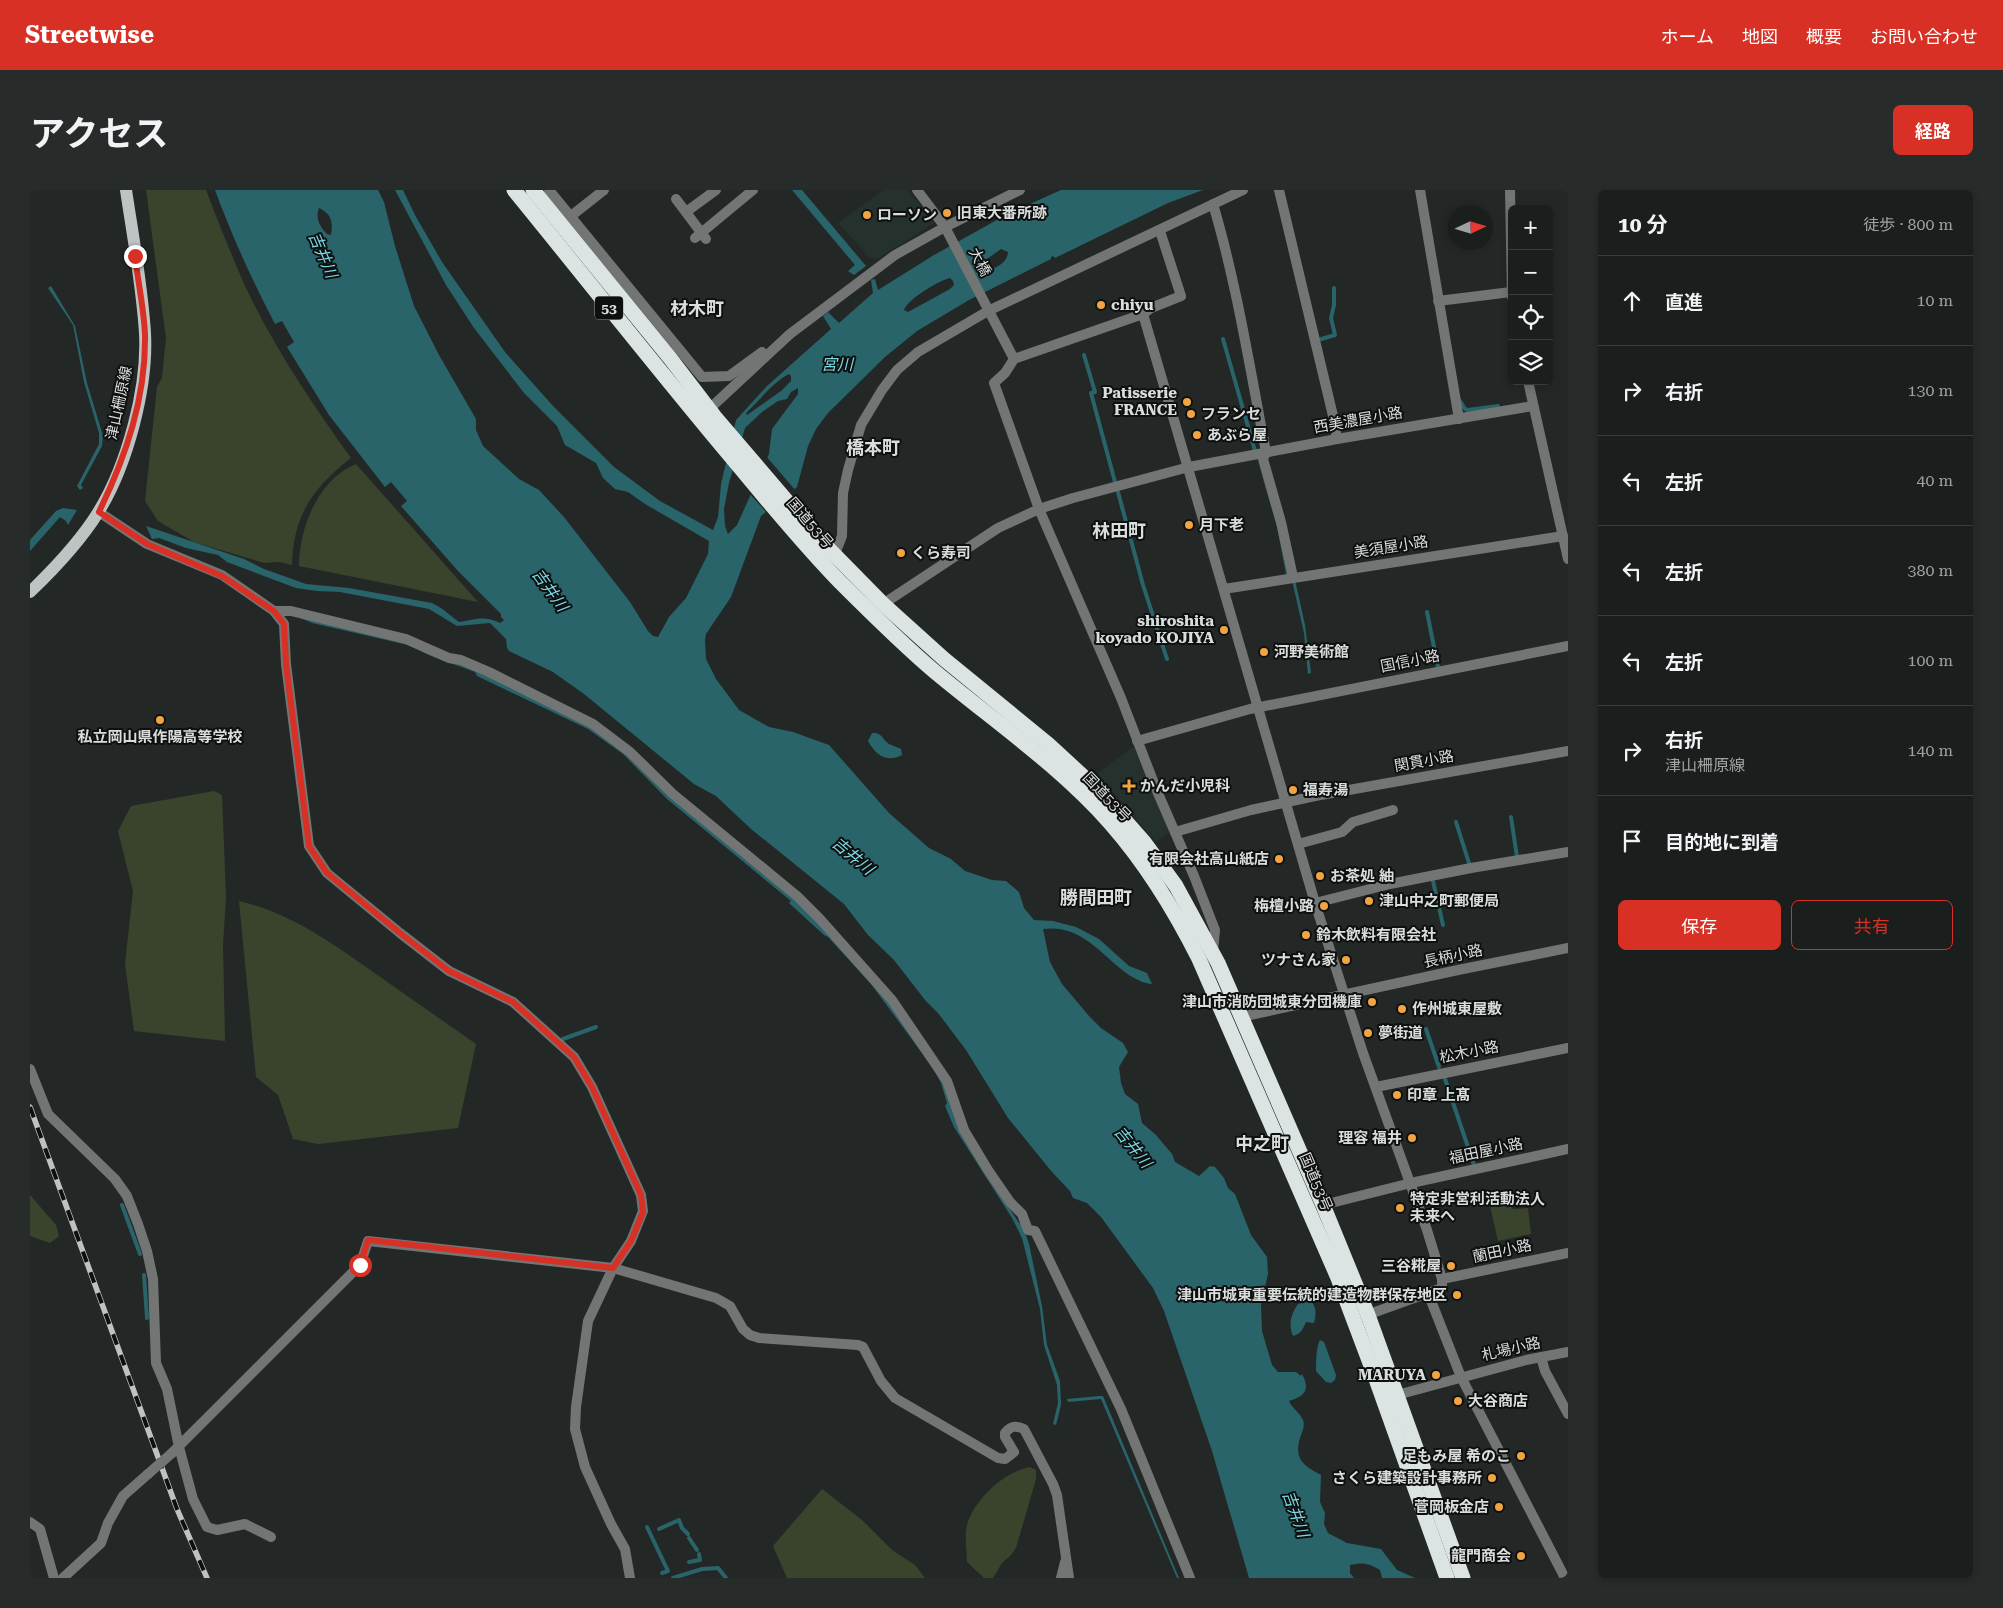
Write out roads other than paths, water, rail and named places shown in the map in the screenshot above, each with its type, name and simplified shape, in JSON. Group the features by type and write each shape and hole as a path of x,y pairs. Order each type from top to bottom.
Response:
{"highway":[{"name":"国道53号","path":"514,190 815,545 823,564 933,670 1026,745 1079,791 1112,824 1154,881 1183,926 1203,967 1338,1278 1361,1317 1397,1395 1463,1578"},
{"name":"国道53号","path":"533,190 707,417"},
{"name":"国道53号","path":"815,545 834,554 884,604 944,659 1048,744 1099,791 1144,842 1176,886 1213,952 1323,1205 1447,1578"}],"main road":[{"name":"津山柵原線","path":"30,592 59,564 99,512 114,480 128,442 136,412 144,366 145,333 126,190"}],"street":[{"path":"549,190 702,377 729,376 790,334 895,255 945,227 1020,190"},
{"path":"571,216 604,190"},
{"path":"686,212 716,190"},
{"path":"676,199 701,236 753,190"},
{"name":"大橋","path":"917,190 945,227 1014,359"},
{"path":"823,564 834,554 842,536 843,493 861,426 882,390 897,370 918,352 988,311 1243,190"},
{"path":"1279,190 1337,439"},
{"path":"1420,190 1459,418"},
{"path":"1510,190 1511,250"},
{"path":"1213,204 1232,280 1266,452 1263,459 1281,522 1293,577"},
{"path":"1160,231 1181,296 1152,308 1143,314 1014,359 1005,373 994,383 1039,509 1121,698 1136,741 1215,930 1213,952"},
{"path":"1438,301 1508,295"},
{"path":"1143,314 1315,904 1442,1279 1442,1288 1361,1317"},
{"path":"707,417 790,334"},
{"path":"1529,385 1568,560"},
{"name":"西美濃屋小路","path":"884,604 998,528 1039,509 1073,498 1189,467 1337,439 1533,406"},
{"path":"99,512 147,544 222,576 274,611 284,624 286,664 309,846 327,873 449,971 513,1002 574,1057 592,1087 641,1195 643,1212 631,1241 613,1268 588,1321 576,1407 575,1429 585,1466 611,1524 625,1549 630,1578"},
{"name":"美須屋小路","path":"1224,589 1563,536"},
{"path":"274,611 291,611 406,639 449,658 461,660 489,672 593,724 630,752 673,794 796,896 820,919 892,1000 947,1081 964,1130 988,1170 1022,1214 1028,1230 1035,1231 1121,1409 1190,1578"},
{"name":"国信小路","path":"1136,741 1259,708 1357,686 1568,646"},
{"name":"関貫小路","path":"1175,832 1286,802 1568,751"},
{"path":"1298,844 1342,832 1353,822 1393,810"},
{"path":"1315,904 1390,884 1470,868 1568,852"},
{"name":"長柄小路","path":"1241,1017 1568,948"},
{"name":"松木小路","path":"1376,1086 1568,1048"},
{"path":"30,1069 48,1114 115,1179 127,1196 138,1224 153,1279 156,1363 166,1389 176,1450 193,1500 207,1527 217,1530 245,1524 271,1537"},
{"name":"福田屋小路","path":"1323,1205 1410,1183 1568,1149"},
{"path":"63,1578 101,1544 108,1523 123,1496 176,1450 360,1265 368,1240 613,1268 716,1298 730,1306 743,1329 750,1335 759,1338 858,1345 863,1347 881,1381 895,1398 909,1408 998,1458 1005,1459 1014,1452 1005,1432 1012,1426 1017,1425 1024,1428 1055,1489 1069,1578"},
{"name":"蘭田小路","path":"1442,1279 1568,1252"},
{"path":"1428,1293 1461,1377 1565,1578"},
{"name":"札場小路","path":"1397,1395 1461,1377 1568,1352"},
{"path":"1541,1357 1545,1371 1568,1414"},
{"path":"30,1522 40,1529 54,1578"},
{"path":"1061,1578 1062,1567 1066,1559"}],"water":[{"path":"215,190 378,190 384,202 395,246 414,306 439,355 476,419 476,430 483,446 519,479 539,490 564,517 630,602 648,631 653,636 658,637 669,617 686,598 708,554 709,541 628,492 615,489 603,478 596,463 565,445 557,426 524,393 474,328 446,285 395,190 403,190 442,262 505,352 553,406 614,467 660,501 713,530 718,517 721,484 736,420 767,386 831,329 823,316 828,312 839,323 873,293 871,280 875,279 878,290 934,255 1004,216 1001,208 1008,205 1012,212 1061,190 1203,190 1168,203 1055,258 1053,256 1051,259 969,300 917,331 885,357 828,413 816,429 808,446 797,487 761,516 731,597 706,634 706,659 716,679 739,710 769,727 793,732 829,745 889,813 929,848 951,859 965,871 992,880 1006,881 1019,892 1024,908 1034,920 1053,921 1076,927 1099,939 1129,966 1147,973 1152,984 1138,980 1076,934 1060,929 1043,929 1050,962 1062,984 1089,1016 1101,1028 1123,1043 1128,1052 1119,1067 1121,1083 1125,1094 1138,1104 1142,1123 1155,1134 1172,1154 1175,1162 1199,1176 1210,1166 1215,1167 1224,1178 1228,1188 1235,1194 1251,1235 1267,1257 1268,1274 1261,1304 1262,1331 1272,1365 1278,1372 1296,1372 1301,1376 1302,1374 1305,1380 1306,1389 1302,1395 1289,1401 1304,1422 1298,1450 1301,1460 1309,1468 1321,1475 1320,1502 1325,1513 1324,1524 1328,1533 1347,1543 1381,1549 1397,1570 1415,1578 1382,1578 1380,1570 1362,1563 1350,1565 1350,1573 1354,1578 1249,1578 1212,1451 1164,1311 1153,1288 1101,1217 1087,1203 1073,1198 1070,1191 1008,1118 966,1050 894,960 868,935 844,904 751,829 716,796 694,784 584,694 553,672 509,651 506,639 490,623 457,626 429,609 340,592 296,588 227,562 218,555 186,548 159,538 152,539 146,526 244,559 264,569 306,584 349,588 432,603 459,622 484,619 500,623 504,620 501,614 458,571 401,506 407,501 391,482 385,487 329,415 287,347 294,342 282,321 275,324 258,291","holes":["319,208 323,210 331,219 331,235 327,234 320,225","1001,249 1008,252 1005,260 994,268 981,271 977,266","950,278 954,285 908,312 904,310 917,296","789,374 791,376 791,381 781,391 747,415 746,413 777,382","798,388 798,394 772,429 769,454 737,525 728,534 725,526 724,509 729,483 745,428 762,412 778,401 787,399 791,392"]},
{"path":"792,190 802,190 866,266 854,275 848,271 855,265"},
{"path":"51,286 75,326 87,383 103,436 102,446 81,485 83,488 80,490 77,486 99,444 99,433 84,382 73,325 48,288"},
{"path":"1257,458 1295,580 1305,625 1311,673 1308,674 1304,633 1292,580 1286,574 1277,527"},
{"path":"63,508 77,510 68,525 60,517 30,551 30,540 56,511"},
{"path":"289,613 408,641 460,661 592,726 796,898 874,982 947,1085 1004,1200 1019,1223 1022,1223 1029,1244 1042,1306 1047,1345 1060,1381 1061,1405 1056,1425 1053,1424 1058,1403 1057,1385 1044,1345 1040,1309 1022,1238 1012,1218 954,1127 945,1106 947,1103 941,1083 933,1068 871,984 828,937 789,903 791,901 667,799 623,754 588,729 477,676 475,672 431,656 408,645 312,623 296,616 290,616"},
{"path":"872,733 882,736 889,744 901,749 902,755 886,758 878,754 868,741"},
{"path":"1311,1301 1316,1315 1314,1323 1306,1322 1300,1333 1293,1336 1291,1332 1291,1319 1298,1304"},
{"path":"1320,1340 1324,1342 1336,1375 1335,1380 1331,1383 1326,1382 1316,1371 1317,1351"},
{"path":"1103,1396 1179,1578 1177,1578 1101,1399 1068,1402 1067,1399"}],"waterway":[{"path":"1318,340 1335,335 1331,318 1334,305 1334,288"},
{"path":"1223,339 1255,451"},
{"path":"1084,355 1095,392 1091,393 1115,482"},
{"path":"1460,401 1465,409 1468,410 1498,406"},
{"path":"1118,492 1143,585 1167,659"},
{"path":"1427,612 1438,667"},
{"path":"1511,817 1517,857"},
{"path":"1456,822 1469,863"},
{"path":"1433,881 1443,925"},
{"path":"563,1039 596,1027"},
{"path":"1426,1029 1439,1067"},
{"path":"1444,1076 1474,1165"},
{"path":"122,1205 140,1254"},
{"path":"144,1275 147,1318"},
{"path":"659,1529 679,1520 682,1528 688,1534"},
{"path":"647,1527 668,1571 662,1573"},
{"path":"689,1538 697,1550"},
{"path":"689,1562 700,1560 699,1554"},
{"path":"673,1578 702,1569 718,1568 726,1578"}],"railway":[{"path":"30,1107 177,1509 207,1578"}],"place":[{"name":"旧東大番所跡","path":"947,213"},
{"name":"ローソン","path":"867,215"},
{"name":"chiyu","path":"1101,305"},
{"name":"Patisserie FRANCE","path":"1187,402"},
{"name":"フランセ","path":"1191,414"},
{"name":"あぶら屋","path":"1197,435"},
{"name":"月下老","path":"1189,525"},
{"name":"くら寿司","path":"901,553"},
{"name":"shiroshita koyado KOJIYA","path":"1224,630"},
{"name":"河野美術館","path":"1264,652"},
{"name":"私立岡山県作陽高等学校","path":"160,720"},
{"name":"かんだ小児科","path":"1129,786"},
{"name":"福寿湯","path":"1293,790"},
{"name":"有限会社高山紙店","path":"1279,859"},
{"name":"お茶処 紬","path":"1320,876"},
{"name":"津山中之町郵便局","path":"1369,901"},
{"name":"栴檀小路","path":"1324,906"},
{"name":"鈴木飲料有限会社","path":"1306,935"},
{"name":"ツナさん家","path":"1346,960"},
{"name":"津山市消防団城東分団機庫","path":"1372,1002"},
{"name":"作州城東屋敷","path":"1402,1009"},
{"name":"夢街道","path":"1368,1033"},
{"name":"印章 上髙","path":"1397,1095"},
{"name":"理容 福井","path":"1412,1138"},
{"name":"特定非営利活動法人 未来へ","path":"1400,1208"},
{"name":"三谷糀屋","path":"1451,1266"},
{"name":"津山市城東重要伝統的建造物群保存地区","path":"1457,1295"},
{"name":"MARUYA","path":"1436,1375"},
{"name":"大谷商店","path":"1458,1401"},
{"name":"足もみ屋 希のこ","path":"1521,1456"},
{"name":"さくら建築設計事務所","path":"1492,1478"},
{"name":"菅岡板金店","path":"1499,1507"},
{"name":"龍門商会","path":"1521,1556"}],"district":[{"name":"材木町","path":"697,308"},
{"name":"橋本町","path":"873,447"},
{"name":"林田町","path":"1119,530"},
{"name":"勝間田町","path":"1096,897"},
{"name":"中之町","path":"1262,1143"}],"water label":[{"name":"吉井川","path":"323,255"},
{"name":"宮川","path":"837,364"},
{"name":"吉井川","path":"550,590"},
{"name":"吉井川","path":"853,856"},
{"name":"吉井川","path":"1133,1147"},
{"name":"吉井川","path":"1296,1514"}]}
